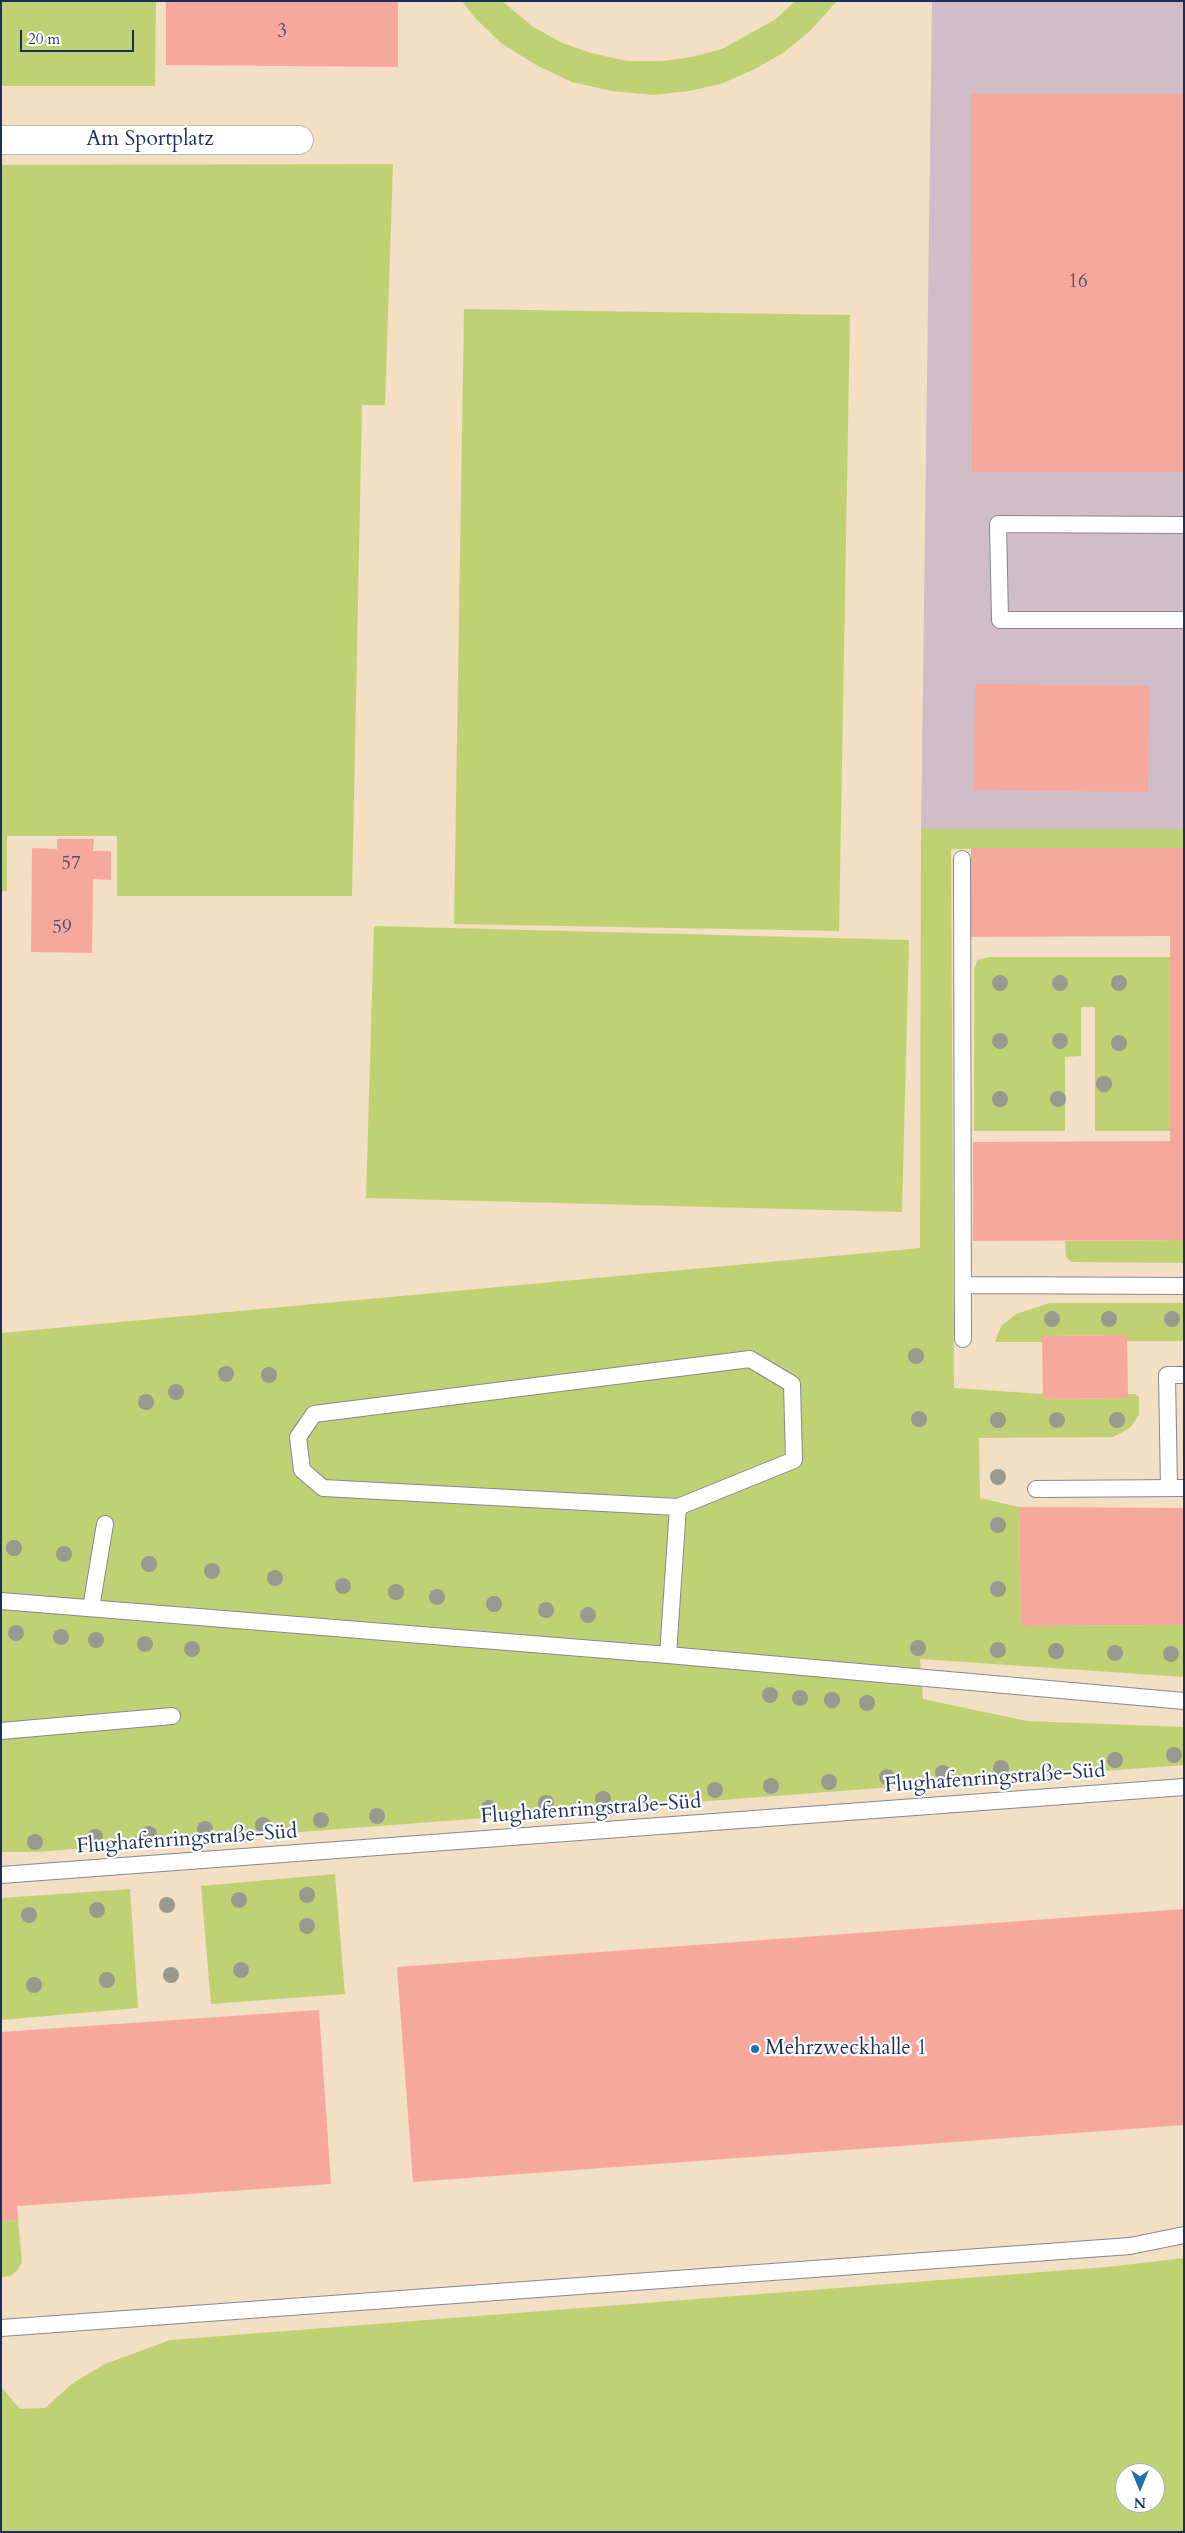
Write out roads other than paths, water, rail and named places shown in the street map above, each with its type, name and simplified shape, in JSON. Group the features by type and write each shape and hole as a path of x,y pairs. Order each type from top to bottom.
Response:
{"street":[{"name":"Am Sportplatz","path":"1,140 299,140"}],"lane":[{"path":"1184,525 998,524 1000,620 1184,620"},
{"path":"962,859 963,1339"},
{"path":"963,1285 1184,1286"},
{"path":"750,1359 792,1384 794,1460 678,1507 323,1488 302,1470 298,1438 314,1414 750,1359"},
{"path":"1036,1489 1176,1488 1167,1375 1184,1375"},
{"path":"668,1655 678,1507"},
{"path":"92,1608 105,1524"},
{"path":"1,1601 668,1655 1184,1701"},
{"path":"1,1731 172,1716"},
{"name":"Flughafenringstraße-Süd","path":"1,1875 1184,1787"},
{"path":"1,2328 1130,2246 1184,2236"}],"place":[{"name":"Mehrzweckhalle 1","path":"755,2049"}]}
